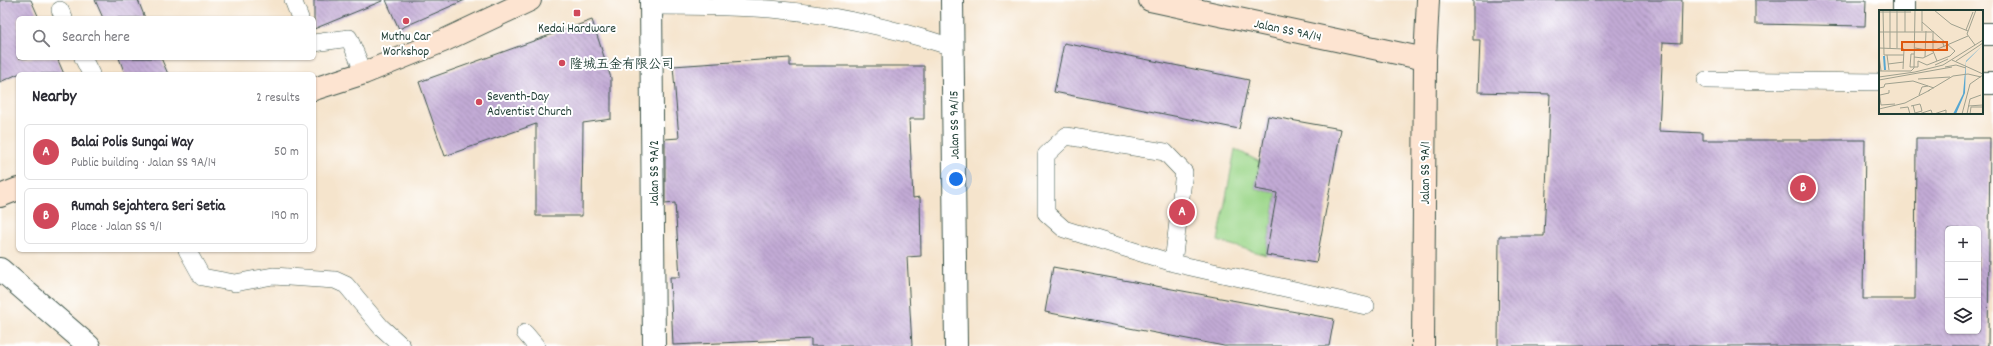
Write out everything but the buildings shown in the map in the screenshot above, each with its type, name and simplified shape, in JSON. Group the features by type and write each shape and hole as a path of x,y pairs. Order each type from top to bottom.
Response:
{"street":[{"name":"Jalan SS 9A/15","path":"952,0 956,346"},
{"name":"Jalan SS 9A/14","path":"1150,0 1425,59"},
{"name":"Jalan SS 9A/1","path":"1424,346 1425,59 1428,0"},
{"path":"316,88 364,73 444,41 524,1"},
{"name":"Jalan SS 9A/2","path":"651,3 654,346"},
{"path":"1983,83 1993,84"},
{"path":"0,196 16,191"},
{"path":"0,269 89,346"}],"lane":[{"path":"293,0 299,16"},
{"path":"651,3 779,10 854,20 906,33 952,47"},
{"path":"316,43 349,38 364,73"},
{"path":"84,60 90,72"},
{"path":"1706,80 1879,82"},
{"path":"1173,263 1184,172 1165,152 1066,136 1046,155 1046,212 1064,229 1173,263 1366,306"},
{"path":"188,252 202,277 235,283 273,276 335,280 346,285 381,327 402,346"},
{"path":"525,333 536,346"}],"green space":[{"path":"1235,149 1260,162 1255,189 1277,193 1266,255 1218,241"}],"place":[{"name":"Kedai Hardware","path":"577,13"},
{"name":"Muthu Car Workshop","path":"406,21"},
{"name":"隆城五金有限公司","path":"562,63"},
{"name":"Seventh-Day Adventist Church","path":"479,102"},
{"name":"Rumah Sejahtera Seri Setia","path":"1803,188"},
{"name":"Balai Polis Sungai Way","path":"1182,212"}]}
